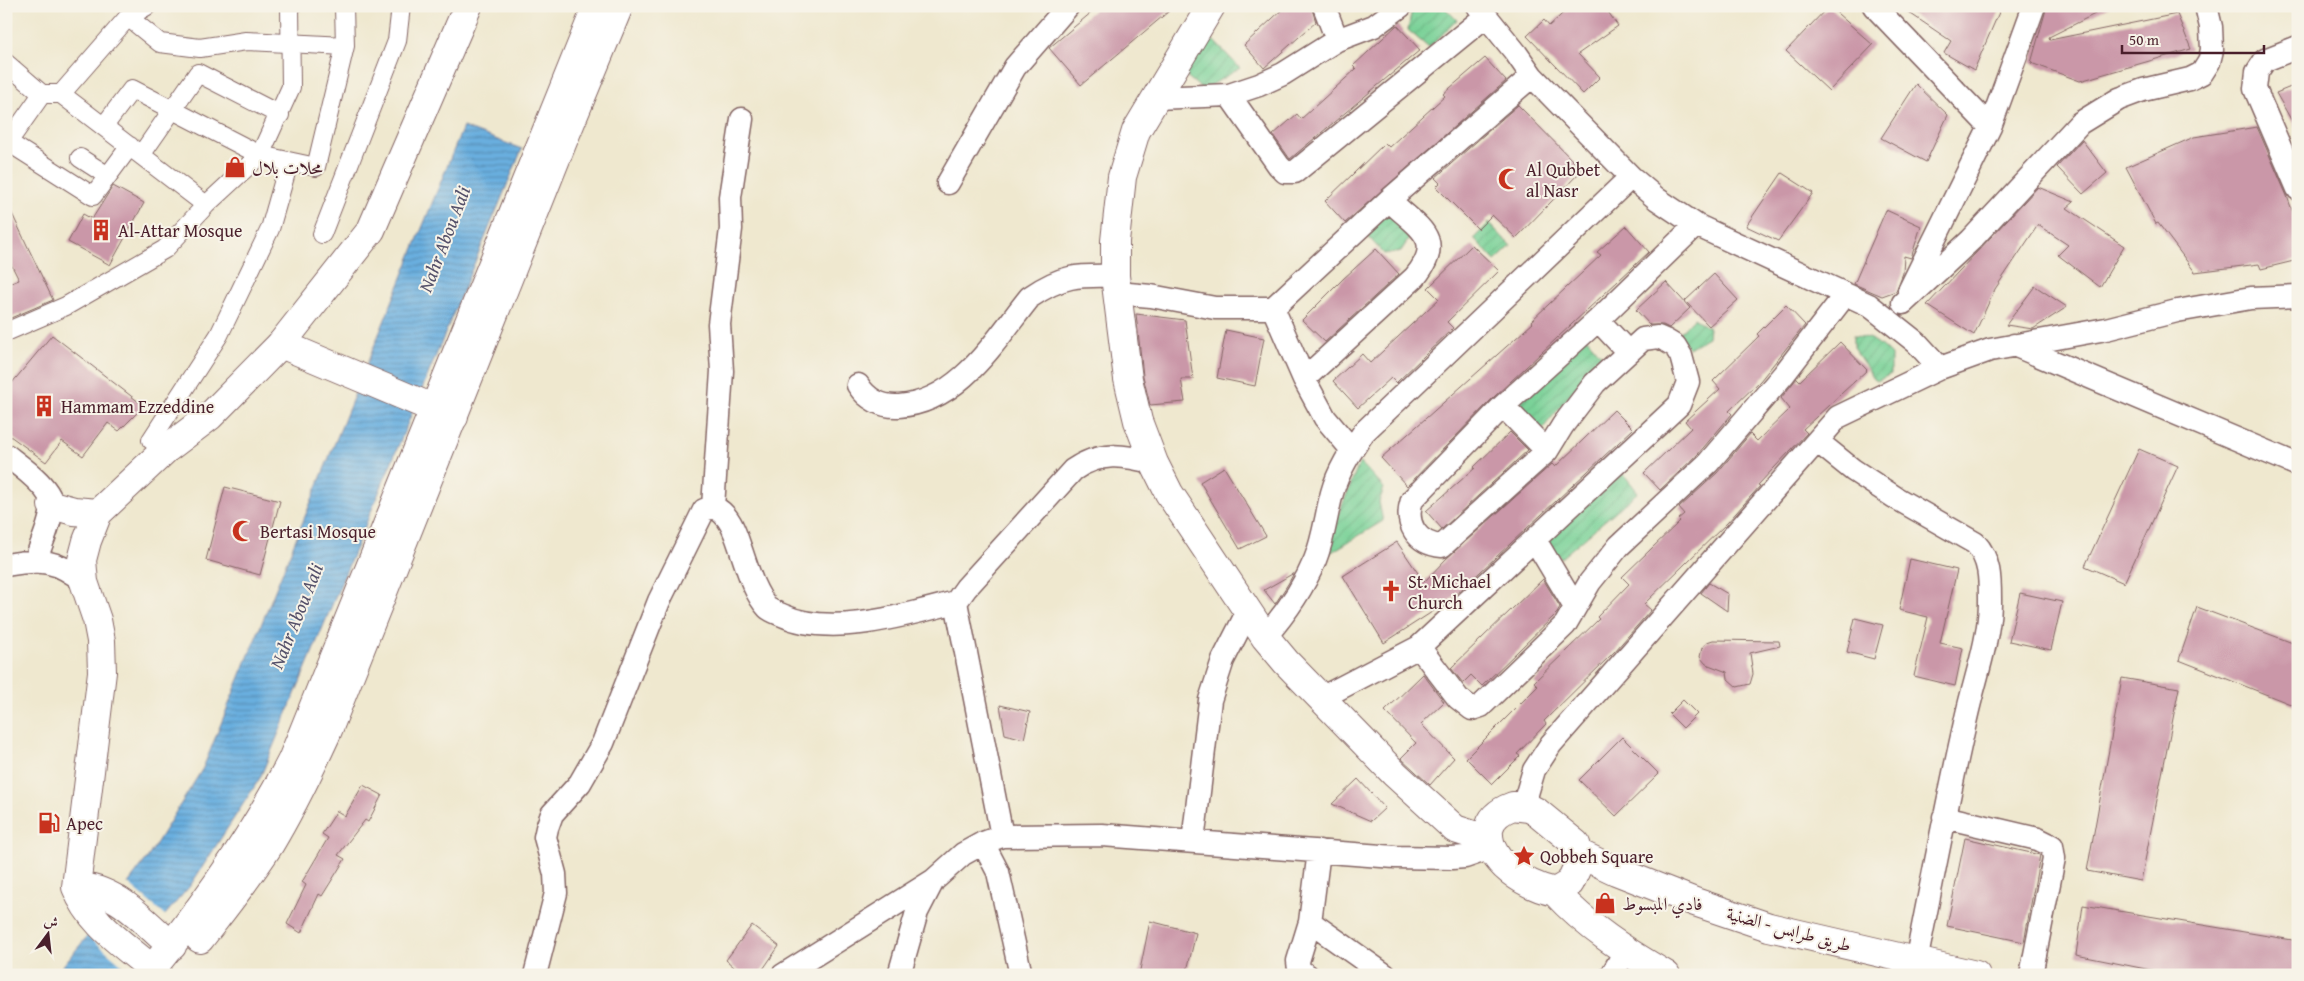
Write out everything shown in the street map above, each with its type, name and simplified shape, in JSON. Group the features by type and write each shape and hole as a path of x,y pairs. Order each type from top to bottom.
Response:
{"main road":[{"path":"152,969 92,918 83,904 76,887 102,672 101,641 97,620 84,582 82,560 87,541 98,513 164,450 210,416 280,344 370,230 468,6"},
{"path":"152,969 165,940 251,834 292,760 436,409 597,6"},
{"path":"152,969 248,876 270,844 310,770 436,409 619,6"},
{"path":"1211,6 1136,131 1122,176 1115,241 1116,285 1128,378 1138,421 1154,463 1169,493 1266,637 1394,774 1455,829 1490,844 1515,874 1530,884 1555,892 1592,928 1625,951 1666,975"},
{"path":"280,344 436,409"},
{"path":"52,505 74,511 98,513"},
{"path":"1490,844 1490,826 1499,813 1513,806 1537,812 1576,844 1580,854 1580,861 1570,883 1555,892"},
{"name":"طريق طرابس - الضنية","path":"1580,854 1616,871 1694,902 1769,927 1976,975"},
{"path":"76,887 87,887 109,894 165,940"}],"street":[{"path":"61,94 128,17 147,6"},
{"path":"6,332 66,306 165,249 206,205 260,155 280,115 291,87 290,6"},
{"path":"104,126 132,89 260,155 316,167 346,46 344,6"},
{"path":"322,234 396,41 400,6"},
{"path":"948,183 1015,67 1068,6"},
{"path":"1324,6 1337,40"},
{"path":"1156,98 1228,94 1259,85 1283,74 1337,40 1374,26 1401,6"},
{"path":"1874,6 1990,128"},
{"path":"1898,313 1990,128 2034,6"},
{"path":"1898,313 1971,240 2080,123 2118,99 2143,90 2190,79 2202,73 2209,62 2212,50 2211,26 2206,6"},
{"path":"1228,94 1279,166 1286,172 1295,172 1482,11 1532,76 1631,177 1696,225 1845,295 1869,305 1898,313 1917,343 1940,368"},
{"path":"128,17 160,43 200,48 246,41 346,46"},
{"path":"2298,47 2265,60 2255,79 2260,102 2298,189"},
{"path":"6,63 42,94 61,94 206,205"},
{"path":"42,94 7,143 93,196 108,176 136,150 172,110 198,73 280,115"},
{"path":"858,384 865,395 891,406 919,404 931,399 960,380 1030,297 1041,289 1068,277 1116,285 1151,296 1215,308 1273,308 1389,200 1532,76"},
{"path":"713,507 722,371 719,324 731,229 730,197 742,119"},
{"path":"80,158 108,176"},
{"path":"164,450 151,440 219,335 270,229 289,162"},
{"path":"1266,637 1294,600 1306,580 1322,537 1333,492 1352,450 1378,416 1631,177"},
{"path":"1304,379 1415,277 1429,257 1429,241 1423,232 1389,200"},
{"path":"1321,698 1419,647 1679,405 1688,382 1681,356 1675,346 1658,338 1650,337 1643,339 1595,383 1563,425 1547,451 1442,546 1433,545 1417,535 1411,527 1412,500 1503,406 1598,320 1696,225"},
{"path":"1419,647 1458,698 1472,709 1481,706 1565,625 1590,582 1619,546 1708,462 1784,374 1845,295"},
{"path":"1523,807 1534,770 1551,744 1838,417 1940,368 1990,350 2106,329 2196,307 2251,298 2298,296"},
{"path":"1273,308 1304,379 1325,418 1352,450"},
{"path":"1598,320 1628,352"},
{"path":"2014,345 2298,465"},
{"path":"1503,406 1547,451"},
{"path":"1817,441 1853,470 1896,498 1975,543 1983,552 1989,569 1990,606 1983,646 1944,817 1916,962"},
{"path":"6,455 33,476 48,493 52,505 36,560"},
{"path":"534,975 556,893 555,874 545,837 546,828 552,814 580,783 603,742 659,601 704,510 713,507 719,509 730,524 747,569 769,609 792,620 826,625 859,623 910,614 956,602 966,588 1073,470 1086,461 1121,456 1154,463"},
{"path":"1535,540 1575,607"},
{"path":"6,565 36,560 58,565 84,582"},
{"path":"956,602 998,872 1021,975"},
{"path":"1194,842 1210,700 1223,660 1248,611"},
{"path":"1944,817 2038,838 2052,846 2054,858 2031,975"},
{"path":"784,975 934,880 963,854 993,839 1102,835 1319,852 1452,858 1465,858 1490,844"},
{"path":"1307,975 1299,970 1298,961 1310,922 1319,852"},
{"path":"899,975 917,912 934,880"},
{"path":"1310,922 1385,975"},
{"path":"1612,975 1625,951"}],"green space":[{"path":"1418,6 1443,6 1457,20 1429,48 1408,30 1412,9"},
{"path":"1211,38 1240,68 1203,90 1184,74"},
{"path":"1389,205 1414,231 1401,251 1384,254 1361,229"},
{"path":"1489,223 1511,246 1495,261 1474,238"},
{"path":"1694,318 1709,328 1708,337 1689,348 1677,335"},
{"path":"1585,336 1602,356 1539,433 1511,403"},
{"path":"1853,336 1865,337 1874,341 1891,355 1891,374 1877,381 1874,379 1853,347"},
{"path":"1360,462 1384,488 1379,502 1383,521 1320,559"},
{"path":"1620,470 1638,492 1561,558 1544,540"}],"water":[{"name":"Nahr Abou Aali","path":"463,127 522,149 260,778 190,886 113,975 55,975 96,926 148,857 203,768"}],"pier":[{"path":"126,882 167,917 124,966 86,934"}],"building":[{"path":"1099,6 1175,6 1081,85 1049,48"},
{"path":"1286,6 1311,6 1316,22 1264,68 1244,45"},
{"path":"1571,6 1604,6 1618,26 1578,54 1600,77 1583,94 1527,36 1544,20 1549,26"},
{"path":"1829,6 1873,45 1829,91 1786,51"},
{"path":"1899,6 1991,6 2000,10 1974,70 1944,53 1951,41"},
{"path":"2047,6 2111,6 2049,37 2050,40 2177,14 2191,49 2080,81 2031,63"},
{"path":"1397,25 1420,50 1290,159 1273,135 1297,114 1301,119 1356,69 1353,66"},
{"path":"1485,58 1506,81 1345,223 1325,201 1385,143 1389,147 1445,96 1443,94"},
{"path":"1916,84 1948,115 1926,162 1881,138"},
{"path":"2298,84 2298,132 2276,93"},
{"name":"Al Qubbet al Nasr","path":"1518,105 1582,170 1516,238 1492,215 1478,229 1436,187 1440,183 1435,178"},
{"path":"2257,127 2287,196 2298,227 2298,260 2261,269 2259,264 2195,272 2158,223 2156,224 2126,167 2194,137"},
{"path":"2082,140 2107,173 2083,194 2057,167"},
{"path":"1782,173 1813,193 1778,241 1746,226"},
{"name":"Al-Attar Mosque","path":"113,186 144,203 110,265 68,242 83,214 92,219"},
{"path":"2038,187 2074,202 2067,208 2124,246 2100,287 2058,255 2068,245 2038,225 1995,289 1974,335 1927,305"},
{"path":"6,201 53,300 6,320 6,285 19,280 6,254"},
{"path":"1886,210 1921,226 1911,258 1904,256 1903,273 1896,291 1882,296 1854,284"},
{"path":"1626,226 1649,252 1494,397 1407,486 1381,458 1533,323 1531,321 1601,255 1597,252"},
{"path":"1472,245 1499,271 1447,322 1453,328 1396,383 1391,378 1358,408 1333,381 1362,354 1370,363 1439,299 1428,288"},
{"path":"1376,249 1399,274 1325,342 1302,320"},
{"path":"1714,274 1738,300 1709,326 1685,301"},
{"path":"1666,282 1690,308 1669,328 1663,325 1650,325 1636,310"},
{"path":"2035,286 2067,307 2033,329 2006,325"},
{"path":"1786,305 1805,325 1760,381 1729,411 1732,414 1698,454 1660,490 1644,473 1691,428 1685,421 1720,389 1713,381 1759,336 1757,334"},
{"path":"1136,314 1185,320 1193,379 1181,379 1185,402 1150,405 1143,376"},
{"path":"1226,330 1264,338 1255,386 1217,378"},
{"path":"52,335 144,406 119,431 108,423 83,456 62,441 46,462 6,433 6,390"},
{"path":"1840,342 1867,370 1803,429 1807,433 1758,485 1760,486 1728,522 1644,604 1651,610 1615,651 1544,721 1546,724 1517,754 1520,756 1492,784 1466,758 1538,686 1534,682 1599,619 1597,617 1629,584 1622,577 1680,521 1678,519 1684,514 1679,508 1717,473 1750,434 1757,441 1790,409 1781,398 1797,378 1800,381"},
{"path":"1614,410 1633,429 1449,601 1384,643 1343,576 1397,542 1424,582 1446,559 1552,464 1555,467"},
{"path":"1510,432 1528,450 1442,529 1426,511 1475,468"},
{"path":"2139,449 2178,466 2124,583 2085,566"},
{"path":"1224,467 1266,536 1240,549 1200,482"},
{"name":"Bertasi Mosque","path":"225,487 280,501 260,575 206,560"},
{"path":"1910,559 1957,570 1940,643 1963,648 1955,686 1914,676 1928,617 1899,610"},
{"path":"1294,573 1288,584 1275,604 1264,590"},
{"path":"1543,579 1560,607 1556,614 1482,686 1471,675 1463,683 1451,668"},
{"path":"1709,583 1728,594 1727,611 1701,593"},
{"path":"2020,593 2062,602 2051,650 2009,641"},
{"path":"2197,607 2298,645 2298,707 2179,660"},
{"path":"1855,618 1883,625 1874,659 1847,652"},
{"path":"1713,640 1779,641 1780,646 1750,653 1753,674 1750,684 1737,687 1728,679 1727,672 1706,664 1700,657 1702,648 1707,642"},
{"path":"1423,674 1444,702 1421,724 1454,758 1430,785 1401,758 1416,743 1385,711"},
{"path":"2122,678 2179,688 2141,881 2087,871"},
{"path":"1683,700 1697,714 1683,728 1669,714"},
{"path":"1000,705 1030,712 1024,739 1005,734"},
{"path":"1622,737 1659,774 1616,816 1579,780"},
{"path":"1358,779 1385,808 1371,821 1332,804"},
{"path":"363,785 382,795 368,822 365,820 338,855 345,859 322,896 319,894 301,933 287,924 306,885 302,882 328,838 322,834 337,811 345,816"},
{"path":"1965,838 2040,855 2024,942 1947,926"},
{"path":"2083,905 2298,941 2298,975 2176,975 2076,955"},
{"path":"1150,921 1196,933 1186,975 1139,975"},
{"path":"752,925 779,946 759,975 743,975 726,960"}],"place":[{"name":"محلات بلال","path":"235,167"},
{"name":"Al Qubbet al Nasr","path":"1509,179"},
{"name":"Al-Attar Mosque","path":"101,230"},
{"name":"Hammam Ezzeddine","path":"44,406"},
{"name":"Bertasi Mosque","path":"243,531"},
{"name":"St. Michael Church","path":"1391,591"},
{"name":"Apec","path":"49,823"},
{"name":"Qobbeh Square","path":"1524,856"},
{"name":"فادي المبسوط","path":"1605,903"}]}
